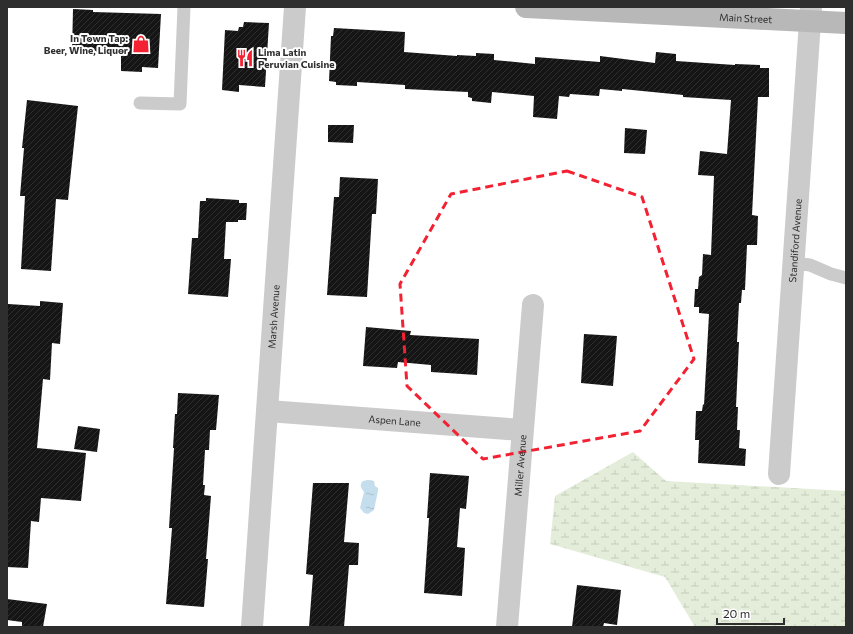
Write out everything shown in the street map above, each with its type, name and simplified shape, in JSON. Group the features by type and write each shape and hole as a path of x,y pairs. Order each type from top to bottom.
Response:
{"main road":[{"name":"Main Street","path":"526,7 811,14 846,23"}],"street":[{"name":"Marsh Avenue","path":"252,627 295,7"},
{"name":"Standiford Avenue","path":"778,474 811,14"},
{"name":"Miller Avenue","path":"507,627 533,305"},
{"name":"Aspen Lane","path":"268,411 522,430"}],"lane":[{"path":"140,103 180,104 184,7"},
{"path":"793,263 810,265 831,274 846,278"}],"highlighted area":[{"path":"567,171 642,197 694,359 640,431 483,459 407,386 400,284 451,194"}],"green space":[{"path":"633,452 666,481 846,491 846,627 695,627 665,577 550,544 555,496"}],"water":[{"path":"363,481 374,481 378,491 374,510 368,514 364,513 360,508 364,492 361,488 361,484"}],"building":[{"path":"73,9 93,10 93,12 161,14 158,68 142,67 142,72 121,71 121,54 72,52"},
{"name":"Lima Latin Peruvian Cuisine","path":"244,22 269,23 265,87 239,85 239,92 222,90 225,30 238,31 239,27 243,27"},
{"path":"334,28 405,32 404,52 457,56 476,56 476,53 494,54 494,60 535,64 535,57 600,62 600,56 655,63 656,52 676,54 676,61 760,65 760,68 769,68 769,97 758,97 752,215 758,216 757,245 747,245 745,290 742,290 741,303 739,303 736,407 738,407 737,430 740,430 739,448 746,449 745,466 698,463 699,440 695,440 696,411 702,411 703,404 704,405 709,314 699,313 699,307 694,307 695,289 698,289 699,277 702,275 703,254 711,255 714,176 698,175 700,151 727,154 731,100 683,97 683,95 622,89 622,91 600,89 599,96 570,94 569,97 559,96 557,119 533,117 534,96 492,92 491,103 472,101 472,98 468,97 468,92 405,89 405,85 357,82 357,86 336,85 336,82 329,81 331,36 333,36"},
{"path":"27,100 78,106 68,200 56,199 51,271 21,269 25,196 20,196 24,148 22,148"},
{"path":"328,125 354,125 353,143 328,142"},
{"path":"625,128 647,130 645,154 624,153"},
{"path":"340,177 378,179 376,214 372,214 367,297 327,295 334,197 339,197"},
{"path":"206,198 239,200 239,203 247,203 246,220 226,222 224,259 231,259 228,297 188,294 192,238 198,238 200,201 206,201"},
{"path":"40,301 63,303 60,344 52,343 50,380 43,379 37,448 86,453 81,501 41,498 39,522 31,521 28,568 7,567 8,304 40,306"},
{"path":"366,327 411,331 410,335 479,339 477,375 431,372 431,365 398,362 397,368 363,366"},
{"path":"584,334 617,336 613,386 581,383"},
{"path":"178,393 219,395 216,430 210,430 209,450 205,450 203,485 205,485 204,495 211,496 204,607 166,604 172,528 169,528 173,448"},
{"path":"78,426 100,429 97,452 74,449"},
{"path":"430,473 469,476 466,509 460,508 457,547 465,548 462,596 424,593 429,518 427,518"},
{"path":"313,483 349,483 344,542 359,543 358,565 349,565 344,627 309,627 313,575 306,574"},
{"path":"577,585 621,590 617,625 604,623 603,627 572,627"},
{"path":"7,599 47,604 43,627 22,627 22,622 7,620"}],"place":[{"name":"In Town Tap: Beer, Wine, Liquor","path":"141,44"},
{"name":"Lima Latin Peruvian Cuisine","path":"245,58"}]}
